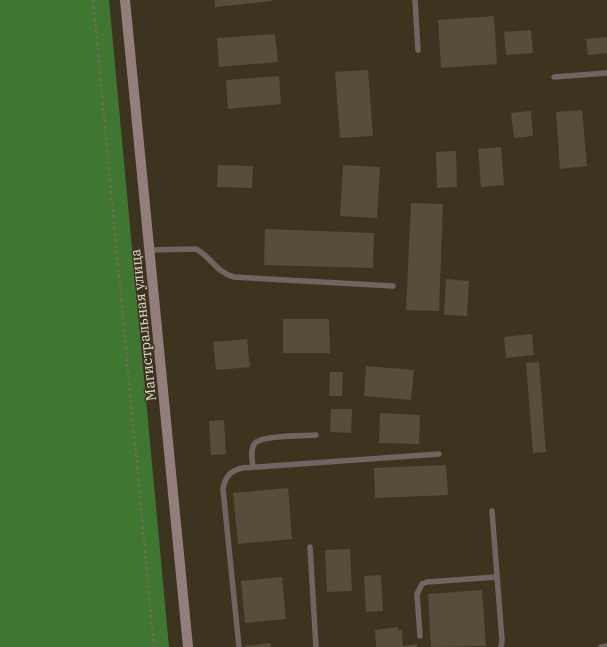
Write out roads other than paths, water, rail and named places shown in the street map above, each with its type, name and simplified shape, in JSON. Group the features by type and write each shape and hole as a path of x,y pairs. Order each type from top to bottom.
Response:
{"main road":[{"name":"Магистральная улица","path":"125,0 188,647"}],"lane":[{"path":"415,0 418,50"},
{"path":"554,77 607,73"},
{"path":"149,250 196,250 201,252 219,271 227,276 392,286"},
{"path":"253,467 253,447 258,441 268,438 316,435"},
{"path":"239,647 223,489 224,481 230,473 235,470 253,467 439,454"},
{"path":"492,511 502,640 501,647"},
{"path":"310,548 316,647"},
{"path":"420,636 417,594 418,588 422,584 427,582 497,577"},
{"path":"601,647 607,646"}]}
